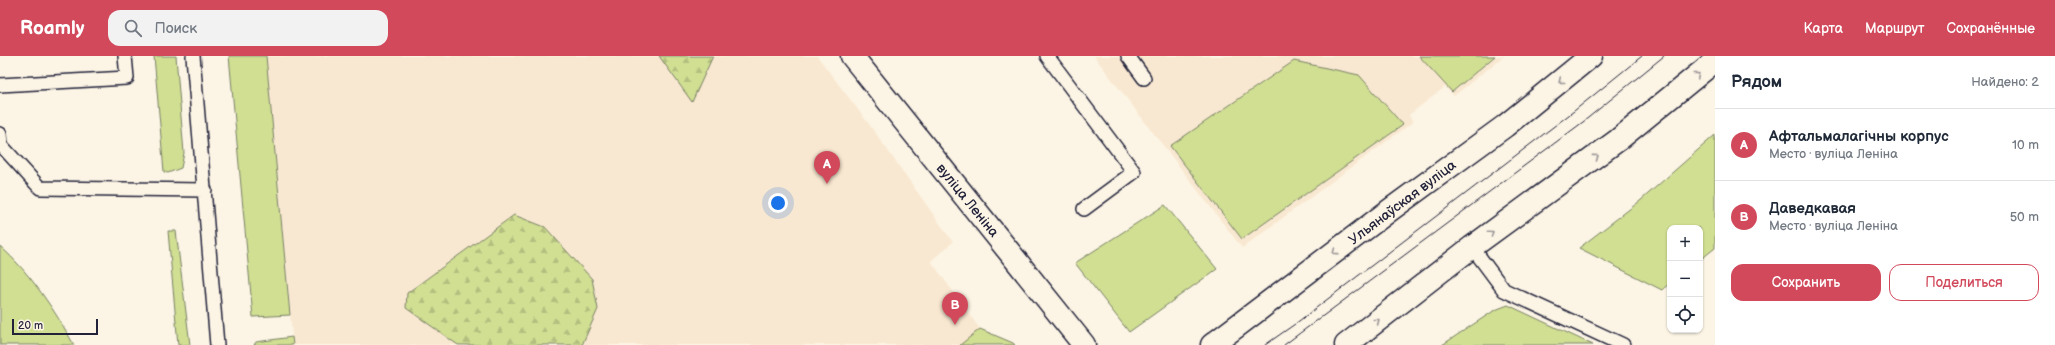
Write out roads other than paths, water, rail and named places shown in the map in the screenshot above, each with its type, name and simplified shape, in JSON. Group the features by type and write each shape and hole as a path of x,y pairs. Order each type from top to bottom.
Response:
{"main road":[{"name":"вуліца Леніна","path":"852,56 1084,345"},
{"name":"Ульянаўская вуліца","path":"1212,345 1390,210 1505,126 1591,56"},
{"path":"1346,345 1472,246 1618,140 1715,61"}],"lane":[{"path":"0,85 127,78 125,56"},
{"path":"193,56 205,190 216,345"},
{"path":"1047,56 1134,172 1084,209"},
{"path":"1128,56 1144,78"},
{"path":"0,134 1,145 40,188 205,190"},
{"path":"1472,246 1504,290 1623,345"}],"tram line":[{"path":"1265,345 1295,324 1574,111 1642,56"},
{"path":"1284,345 1583,122 1664,56"}],"place":[{"name":"Афтальмалагічны корпус","path":"827,184"},
{"name":"Даведкавая","path":"955,325"}]}
